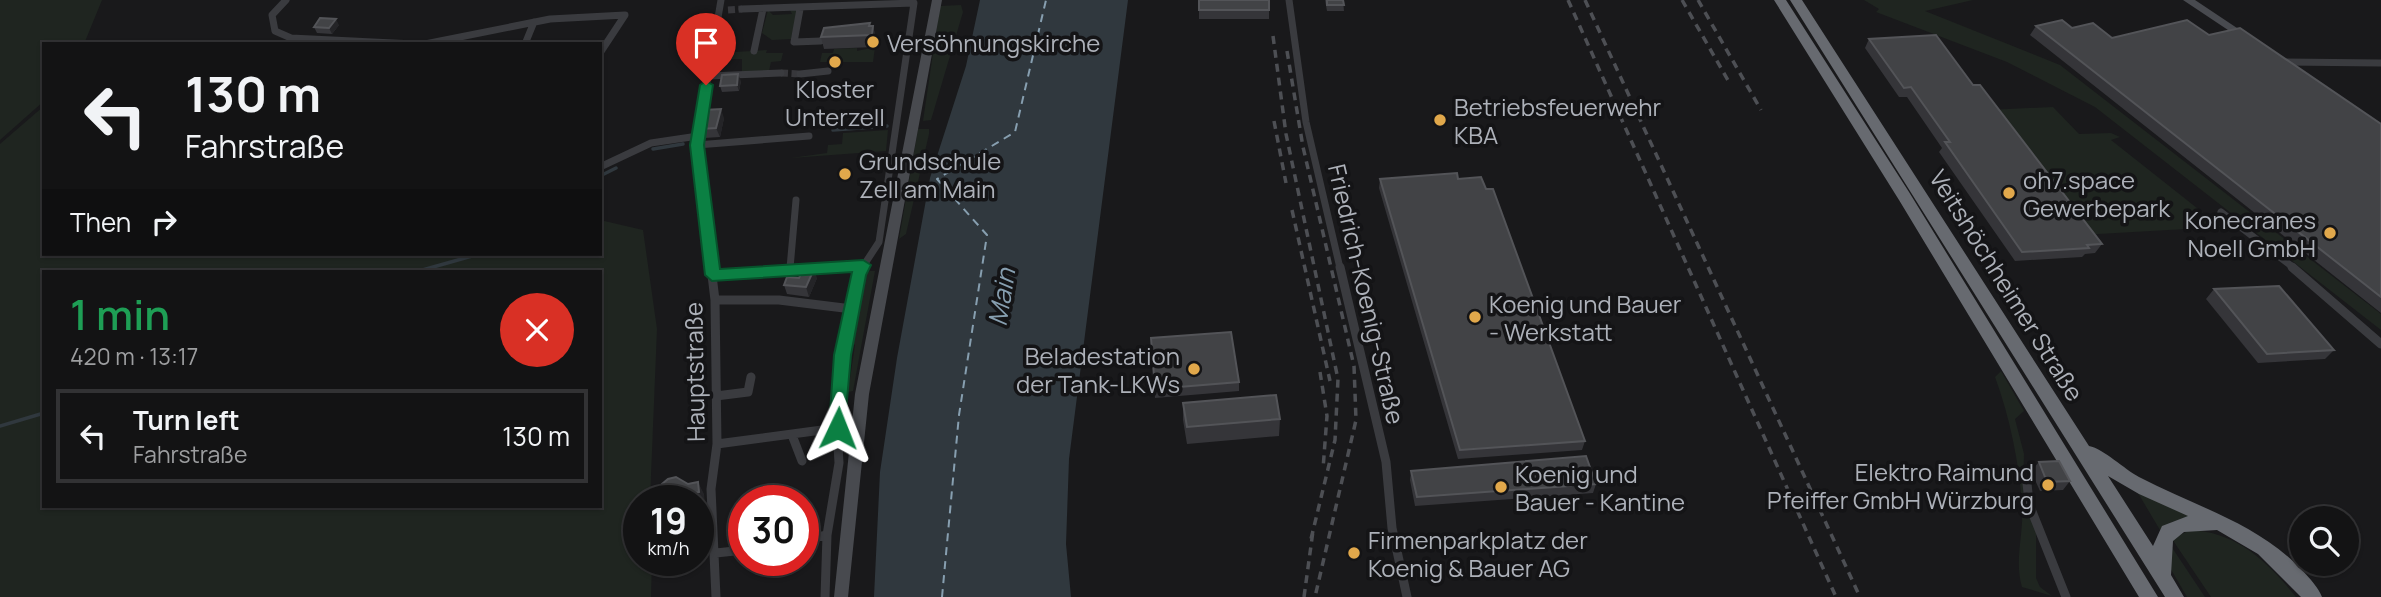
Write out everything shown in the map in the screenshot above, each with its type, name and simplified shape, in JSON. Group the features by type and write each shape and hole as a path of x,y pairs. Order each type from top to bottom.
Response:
{"highway":[{"name":"Veitshöchheimer Straße","path":"1780,0 1904,196 2149,597"},
{"name":"Veitshöchheimer Straße","path":"1796,0 2175,597"},
{"path":"2076,439 2128,481 2262,546 2294,575 2313,597"},
{"path":"2162,578 2160,550 2165,534 2181,525 2224,526"}],"main road":[{"path":"841,597 862,394 936,0"},
{"path":"2188,0 2261,48"},
{"path":"2272,55 2301,74"}],"street":[{"path":"286,0 272,15 275,31 291,38 373,42"},
{"name":"Hauptstraße","path":"716,597 711,489 717,443 715,300 697,145 720,0"},
{"name":"Friedrich-Koenig-Straße","path":"1289,0 1306,122 1386,462 1392,528 1407,597"},
{"path":"742,9 914,3 878,242 858,275 842,355 839,463 827,535 825,597"},
{"path":"754,51 763,9"},
{"path":"800,9 794,42 821,41"},
{"path":"718,10 728,10"},
{"path":"435,42 534,22 625,15 602,50"},
{"path":"526,42 534,22"},
{"path":"2283,62 2381,63"},
{"path":"800,74 812,75 828,71"},
{"path":"708,76 781,73"},
{"path":"602,166 652,142 698,136"},
{"path":"697,145 809,136"},
{"path":"790,269 796,200"},
{"path":"2221,212 2320,288 2381,344"},
{"path":"712,275 863,265"},
{"path":"715,300 779,300 852,309"},
{"path":"716,396 748,392 751,377"},
{"path":"717,443 838,428"},
{"path":"792,435 802,461"},
{"path":"2027,483 2029,504 2066,597"},
{"path":"819,537 827,535"},
{"path":"716,553 728,552"}],"shaded area":[{"path":"0,0 102,0 85,42 42,42 42,103 0,140"},
{"path":"1864,0 1973,0 1925,11 2060,65 2381,314 2381,330 2095,107 2007,62 1876,12 1879,9"},
{"path":"961,5 963,12 931,120 923,121 940,6"},
{"path":"798,9 791,39 772,40 762,33 768,10 773,15 792,14 790,10"},
{"path":"875,47 873,62 820,62 822,53 833,53 834,49 857,48 857,51"},
{"path":"767,50 766,53 783,53 781,61 771,62 769,71 742,72 742,59 718,59 719,53"},
{"path":"2053,107 2079,134 2111,133 2120,137 2111,140 2221,227 2081,235 1987,110"},
{"path":"42,108 42,256 602,256 602,220 643,230 657,329 651,485 623,485 623,576 652,576 651,597 0,597 0,144"},
{"path":"918,129 929,129 929,134 906,234 899,239"},
{"path":"888,130 886,151 791,158 827,153 828,145 842,144 843,133"},
{"path":"875,271 853,391 848,392 855,345 848,342 856,328 866,274"},
{"path":"2001,371 2024,411 2015,419 2024,454 2023,492 2036,529 2036,578 2040,587 2052,596 2022,587 2019,567 2021,490 2009,424 1995,377"},
{"path":"2138,493 2194,517 2172,522 2160,530"},
{"path":"2190,530 2222,536 2250,551 2274,572 2296,597 2211,597 2172,539"},
{"path":"2169,543 2205,597 2187,597 2169,566"}],"water":[{"name":"Main","path":"980,0 1128,0 1069,459 1066,544 1071,597 874,597 880,472 897,358 930,178 966,66"}],"building":[{"path":"1199,0 1269,0 1269,10 1199,10"},
{"path":"1327,0 1343,0 1344,5 1327,5"},
{"path":"320,18 336,19 329,28 314,27"},
{"name":"Konecranes Noell GmbH","path":"2062,20 2072,28 2093,23 2112,38 2187,20 2209,35 2240,28 2381,124 2381,297 2036,26"},
{"path":"870,23 869,26 873,26 872,35 821,37 824,28"},
{"name":"oh7.space Gewerbepark","path":"1936,35 1973,85 1980,85 2102,244 2087,245 2089,248 2022,252 1945,142 1950,142 1911,87 1904,88 1869,39"},
{"path":"738,74 737,85 720,86 722,75"},
{"path":"721,109 716,128 700,129 704,110"},
{"name":"Koenig und Bauer - Werkstatt","path":"1457,173 1458,179 1481,177 1486,189 1493,189 1585,441 1460,450 1380,179"},
{"path":"804,268 814,269 806,287 784,285 787,277 799,278"},
{"path":"2279,286 2334,350 2267,354 2214,289"},
{"name":"Beladestation der Tank-LKWs","path":"1231,332 1239,382 1155,389 1151,338"},
{"path":"1276,395 1280,419 1187,427 1183,403"},
{"name":"Koenig und Bauer - Kantine","path":"1586,456 1596,484 1417,497 1411,471"},
{"path":"2059,461 2070,481 2047,482 2039,462"},
{"path":"676,477 688,484 698,482 698,485 662,485 668,479"}],"waterway":[{"path":"833,130 887,126"},
{"path":"653,149 683,144"},
{"path":"602,175 616,168"},
{"path":"423,270 472,256"},
{"path":"0,426 42,414"}],"ferry route":[{"path":"942,597 959,415 987,235 937,179 1015,132 1046,0"}],"tunnel":[{"path":"728,10 742,9"},
{"path":"781,73 800,74"}],"railway":[{"path":"1568,0 1836,597"},
{"path":"1585,0 1860,597"},
{"path":"1682,0 1729,82"},
{"path":"1698,0 1761,110"},
{"path":"1273,36 1286,134 1338,379 1335,440 1311,539"},
{"path":"1287,51 1303,147 1354,366 1356,420 1315,597"},
{"path":"1274,121 1286,183"},
{"path":"1292,210 1330,381"},
{"path":"1320,372 1327,416 1323,469"},
{"path":"1304,597 1313,531"}],"place":[{"name":"Versöhnungskirche","path":"873,42"},
{"name":"Kloster Unterzell","path":"835,62"},
{"name":"Betriebsfeuerwehr KBA","path":"1440,120"},
{"name":"Grundschule Zell am Main","path":"845,174"},
{"name":"oh7.space Gewerbepark","path":"2009,193"},
{"name":"Konecranes Noell GmbH","path":"2330,233"},
{"name":"Koenig und Bauer - Werkstatt","path":"1475,317"},
{"name":"Beladestation der Tank-LKWs","path":"1194,369"},
{"name":"Elektro Raimund Pfeiffer GmbH Würzburg","path":"2048,485"},
{"name":"Koenig und Bauer - Kantine","path":"1501,487"},
{"name":"Firmenparkplatz der Koenig & Bauer AG","path":"1354,553"}],"route":[{"path":"706,85 697,145 711,247 712,275 863,265 858,275 852,317 842,355 838,428"}]}
